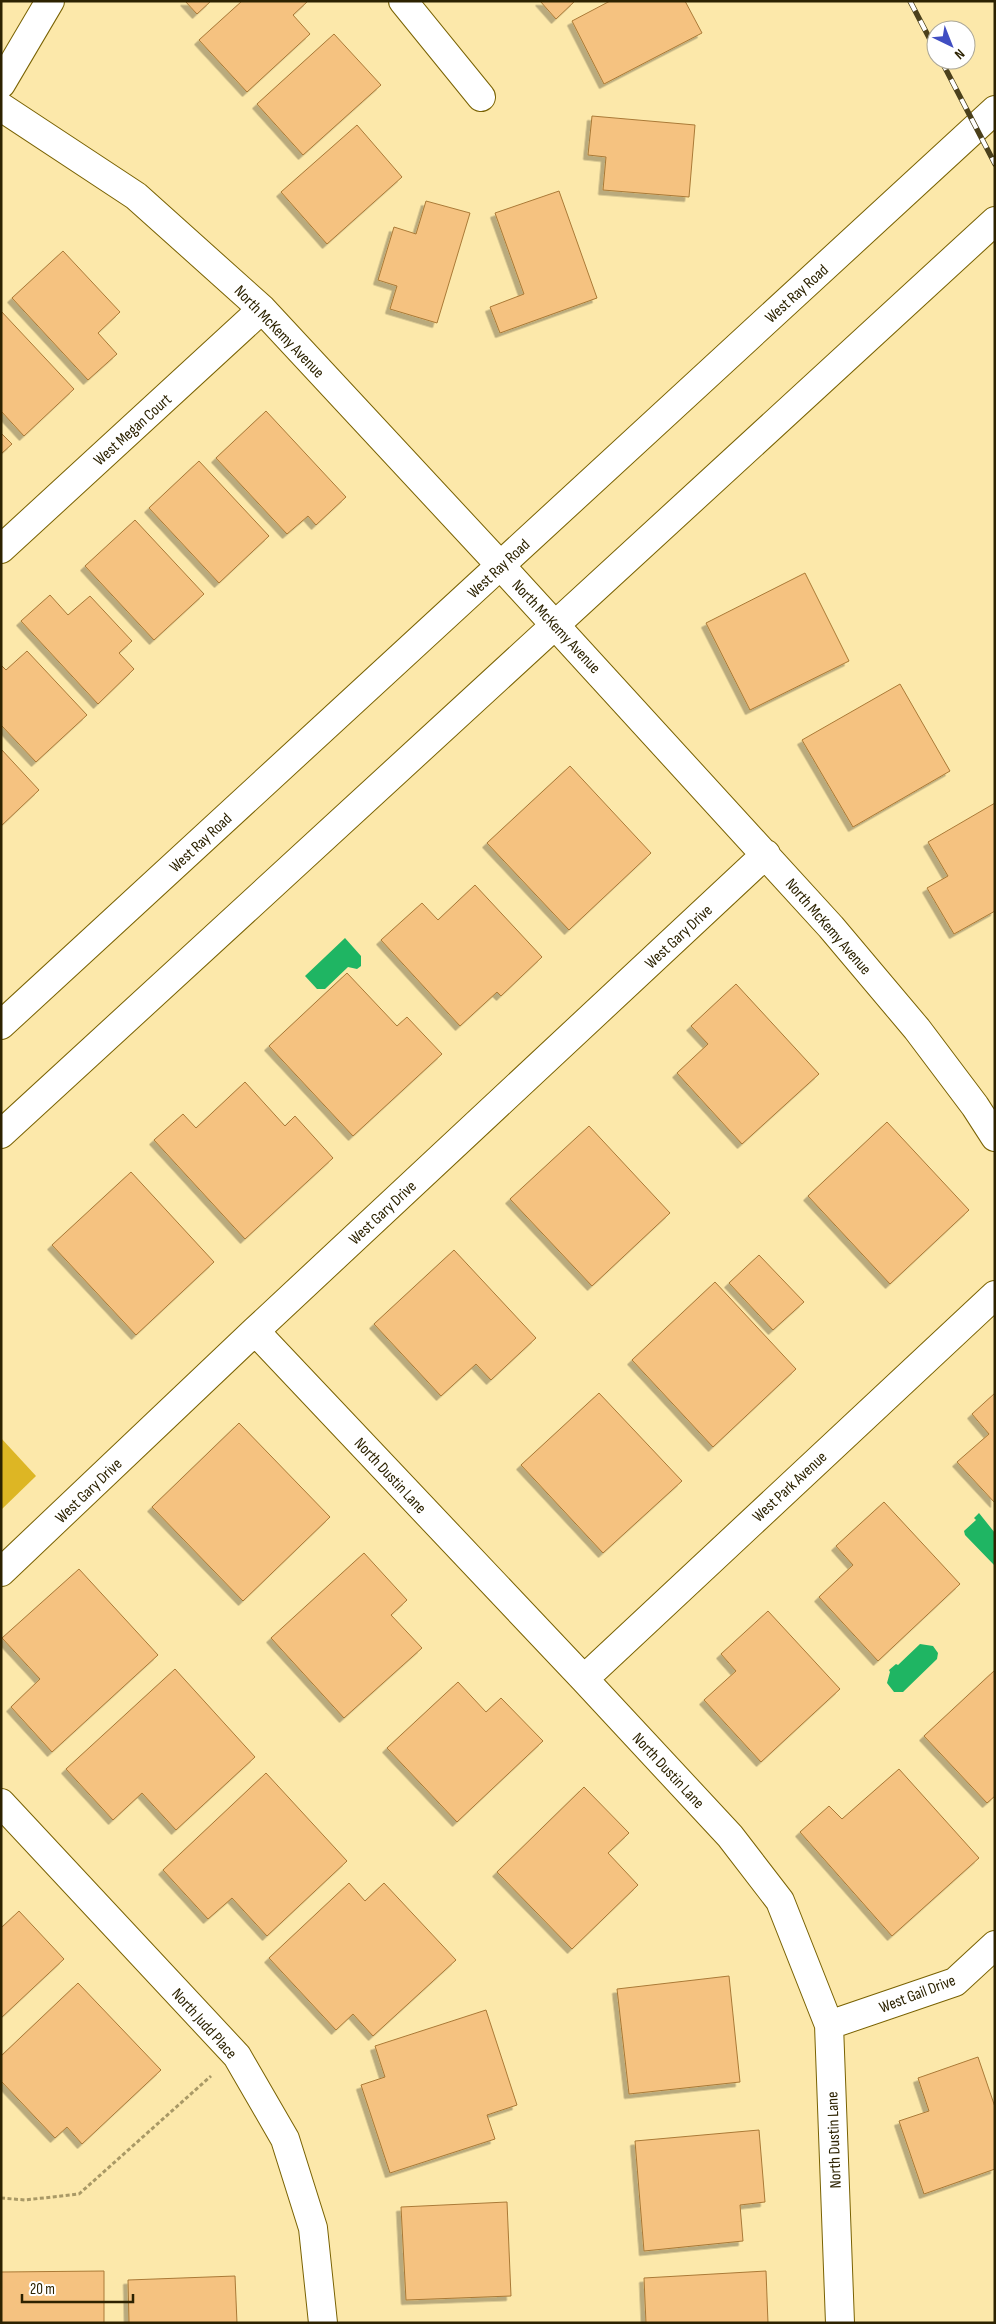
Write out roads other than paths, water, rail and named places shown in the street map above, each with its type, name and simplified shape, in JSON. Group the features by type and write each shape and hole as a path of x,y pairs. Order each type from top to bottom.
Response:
{"street":[{"path":"1,84 50,1"},
{"path":"402,1 481,97"},
{"name":"North McKemy Avenue","path":"1,107 136,196 262,309 500,565 831,927 917,1029 975,1106 995,1137"},
{"name":"West Ray Road","path":"1,1025 995,110"},
{"path":"1,1134 995,221"},
{"name":"West Megan Court","path":"1,549 262,309"},
{"name":"West Gary Drive","path":"1,1572 255,1331 766,854"},
{"name":"West Park Avenue","path":"584,1678 995,1295"},
{"name":"North Dustin Lane","path":"255,1331 584,1678 730,1836 780,1901 829,2025 840,2323"},
{"name":"North Judd Place","path":"1,1803 236,2055 285,2139 313,2228 323,2323"},
{"name":"West Gail Drive","path":"829,2025 955,1982 995,1945"}],"railway":[{"path":"910,1 926,32"},
{"path":"946,70 995,164"}]}
